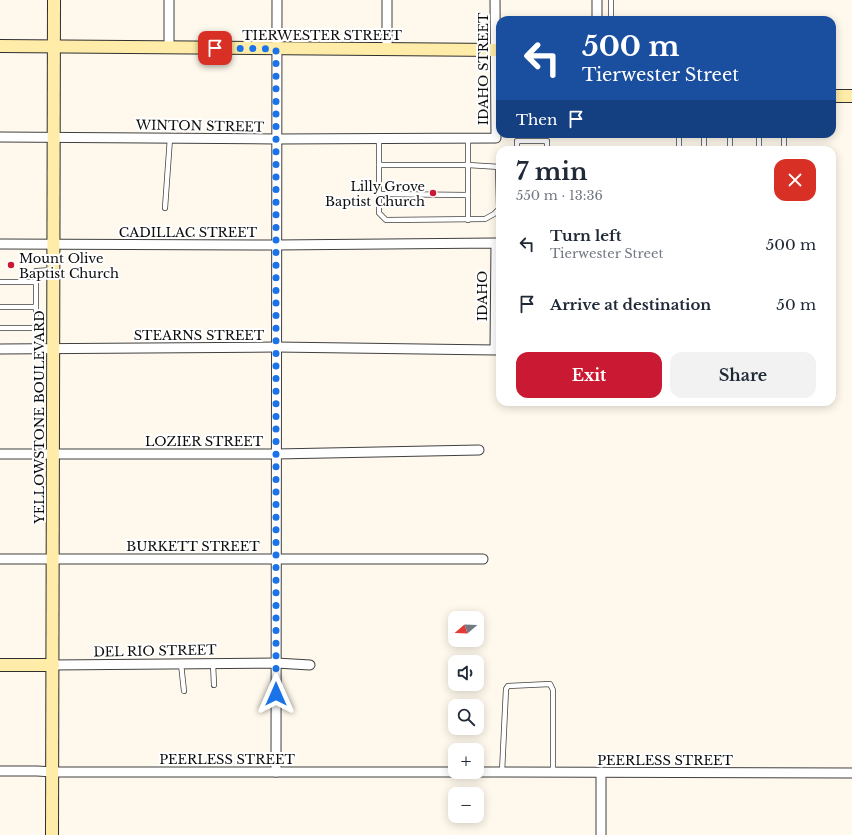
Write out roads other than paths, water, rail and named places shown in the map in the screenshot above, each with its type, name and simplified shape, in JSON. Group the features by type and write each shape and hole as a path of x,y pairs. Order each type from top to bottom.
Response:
{"street":[{"name":"YELLOWSTONE BOULEVARD","path":"52,835 54,0"},
{"path":"169,0 169,48"},
{"path":"276,772 277,0"},
{"path":"387,0 387,49"},
{"name":"IDAHO STREET","path":"496,0 497,16"},
{"path":"597,0 597,16"},
{"name":"TIERWESTER STREET","path":"0,46 496,50"},
{"path":"836,96 852,96"},
{"name":"WINTON STREET","path":"0,137 276,139 496,138"},
{"name":"CADILLAC STREET","path":"0,244 276,245 496,242"},
{"name":"IDAHO","path":"495,350 496,242"},
{"name":"STEARNS STREET","path":"0,349 276,347 495,350"},
{"name":"LOZIER STREET","path":"0,454 276,454 462,452 479,450"},
{"name":"BURKETT STREET","path":"0,559 482,559"},
{"name":"DEL RIO STREET","path":"0,665 276,663 310,665"},
{"name":"PEERLESS STREET","path":"0,771 448,772"},
{"name":"PEERLESS STREET","path":"484,772 852,773"},
{"path":"601,772 601,835"}],"lane":[{"path":"611,0 611,16"},
{"path":"165,208 170,138"},
{"path":"379,139 379,213 386,220 485,219 496,212"},
{"path":"468,139 468,220"},
{"path":"517,146 517,141 547,142 547,146"},
{"path":"379,165 496,166"},
{"path":"379,194 468,195"},
{"path":"0,328 36,328 36,271 54,270"},
{"path":"0,282 36,282"},
{"path":"0,307 36,306"},
{"path":"181,664 184,691"},
{"path":"214,664 214,685"},
{"path":"502,772 506,689 508,686 550,684 554,690 553,772"}],"place":[{"name":"Lilly Grove Baptist Church","path":"433,193"},
{"name":"Mount Olive Baptist Church","path":"11,265"}]}
